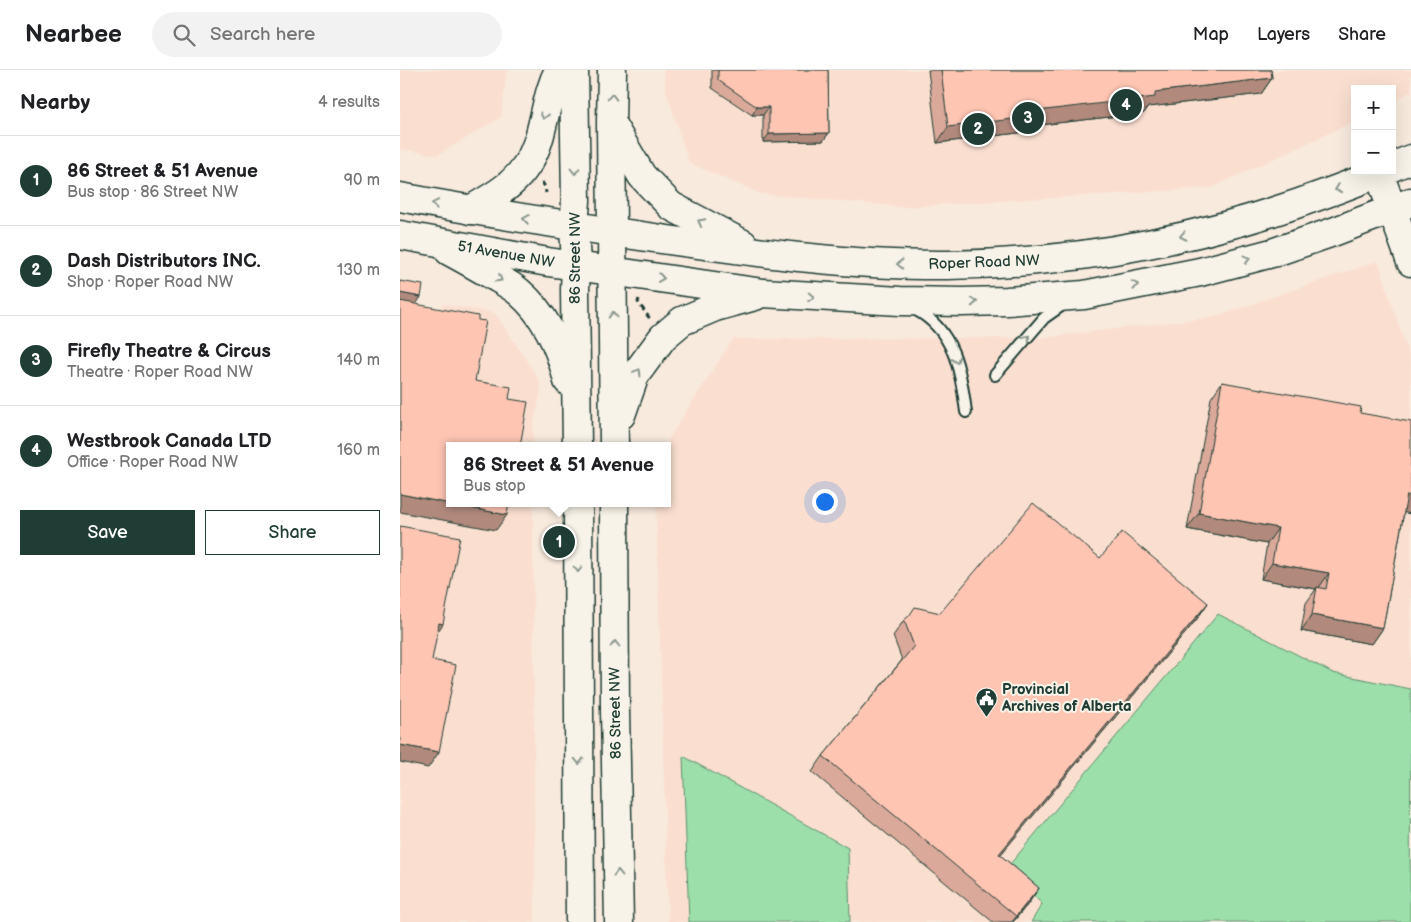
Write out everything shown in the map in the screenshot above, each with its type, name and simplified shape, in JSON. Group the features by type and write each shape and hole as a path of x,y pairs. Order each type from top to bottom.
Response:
{"main road":[{"path":"470,210 501,192 526,168 537,145 552,83 559,70"},
{"name":"86 Street NW","path":"574,70 577,436"},
{"path":"612,70 614,440"},
{"path":"611,123 642,176 671,206 759,253"},
{"name":"Roper Road NW","path":"1396,166 1411,159"},
{"name":"Roper Road NW","path":"574,226 759,253 838,261 949,265 1044,260 1128,248 1196,233 1301,203 1374,175"},
{"path":"1387,175 1402,206 1411,262"},
{"path":"400,197 574,226"},
{"path":"613,271 762,293 900,302 1007,301 1084,295 1200,272 1272,252 1334,232 1402,206"},
{"path":"413,237 478,267 517,290 530,301 544,318 554,338 565,369 577,436"},
{"name":"51 Avenue NW","path":"413,237 548,262 613,271"},
{"path":"614,440 635,375 663,337 682,321 715,307 762,293"},
{"path":"578,507 580,922"},
{"name":"86 Street NW","path":"614,507 619,922"}],"lane":[{"path":"996,375 1044,318 1060,306 1084,295"},
{"path":"900,302 930,318 948,341 960,373 966,412"}],"path":[{"path":"639,296 638,302 651,321"}],"shaded area":[{"path":"400,70 507,70 501,117 438,155 400,149"},
{"path":"664,70 1411,70 1411,91 1396,100 1396,85 1351,85 1351,123 1211,188 904,207 761,194 689,163 665,87"},
{"path":"1378,261 1411,362 1411,922 668,922 656,507 671,507 671,442 667,442 733,339 1039,338 1214,317"},
{"path":"442,304 495,313 540,381 541,391 533,427 533,442 446,442 446,507 533,507 535,922 400,922 400,308 440,315"}],"green space":[{"path":"1218,614 1333,673 1411,689 1410,922 1031,922 1042,904 1006,869"},
{"path":"683,756 848,848 850,922 689,922"}],"building":[{"path":"718,70 828,70 829,133 769,134 769,107 757,107 718,80"},
{"path":"941,70 1271,70 1272,78 1155,92 1155,97 1037,111 1037,116 948,127"},
{"path":"400,281 423,285 421,297 400,293"},
{"path":"400,301 478,316 478,320 486,321 475,381 511,387 509,399 528,402 521,442 446,442 446,503 400,494"},
{"path":"1222,382 1361,407 1360,413 1411,422 1411,496 1407,495 1383,628 1312,615 1317,587 1326,589 1329,573 1272,563 1278,528 1199,513"},
{"name":"Provincial Archives of Alberta","path":"1033,503 1100,558 1122,532 1208,603 999,854 1039,888 1016,916 823,756 914,646 904,620 915,607 940,613"},
{"path":"466,507 508,507 507,515"},
{"path":"400,526 460,537 443,624 439,623 432,660 456,665 439,752 400,745"}],"place":[{"name":"Westbrook Canada LTD","path":"1126,105"},
{"name":"Firefly Theatre & Circus","path":"1028,118"},
{"name":"Dash Distributors INC.","path":"978,129"},
{"name":"86 Street & 51 Avenue","path":"559,542"},
{"name":"Provincial Archives of Alberta","path":"986,717"}]}
